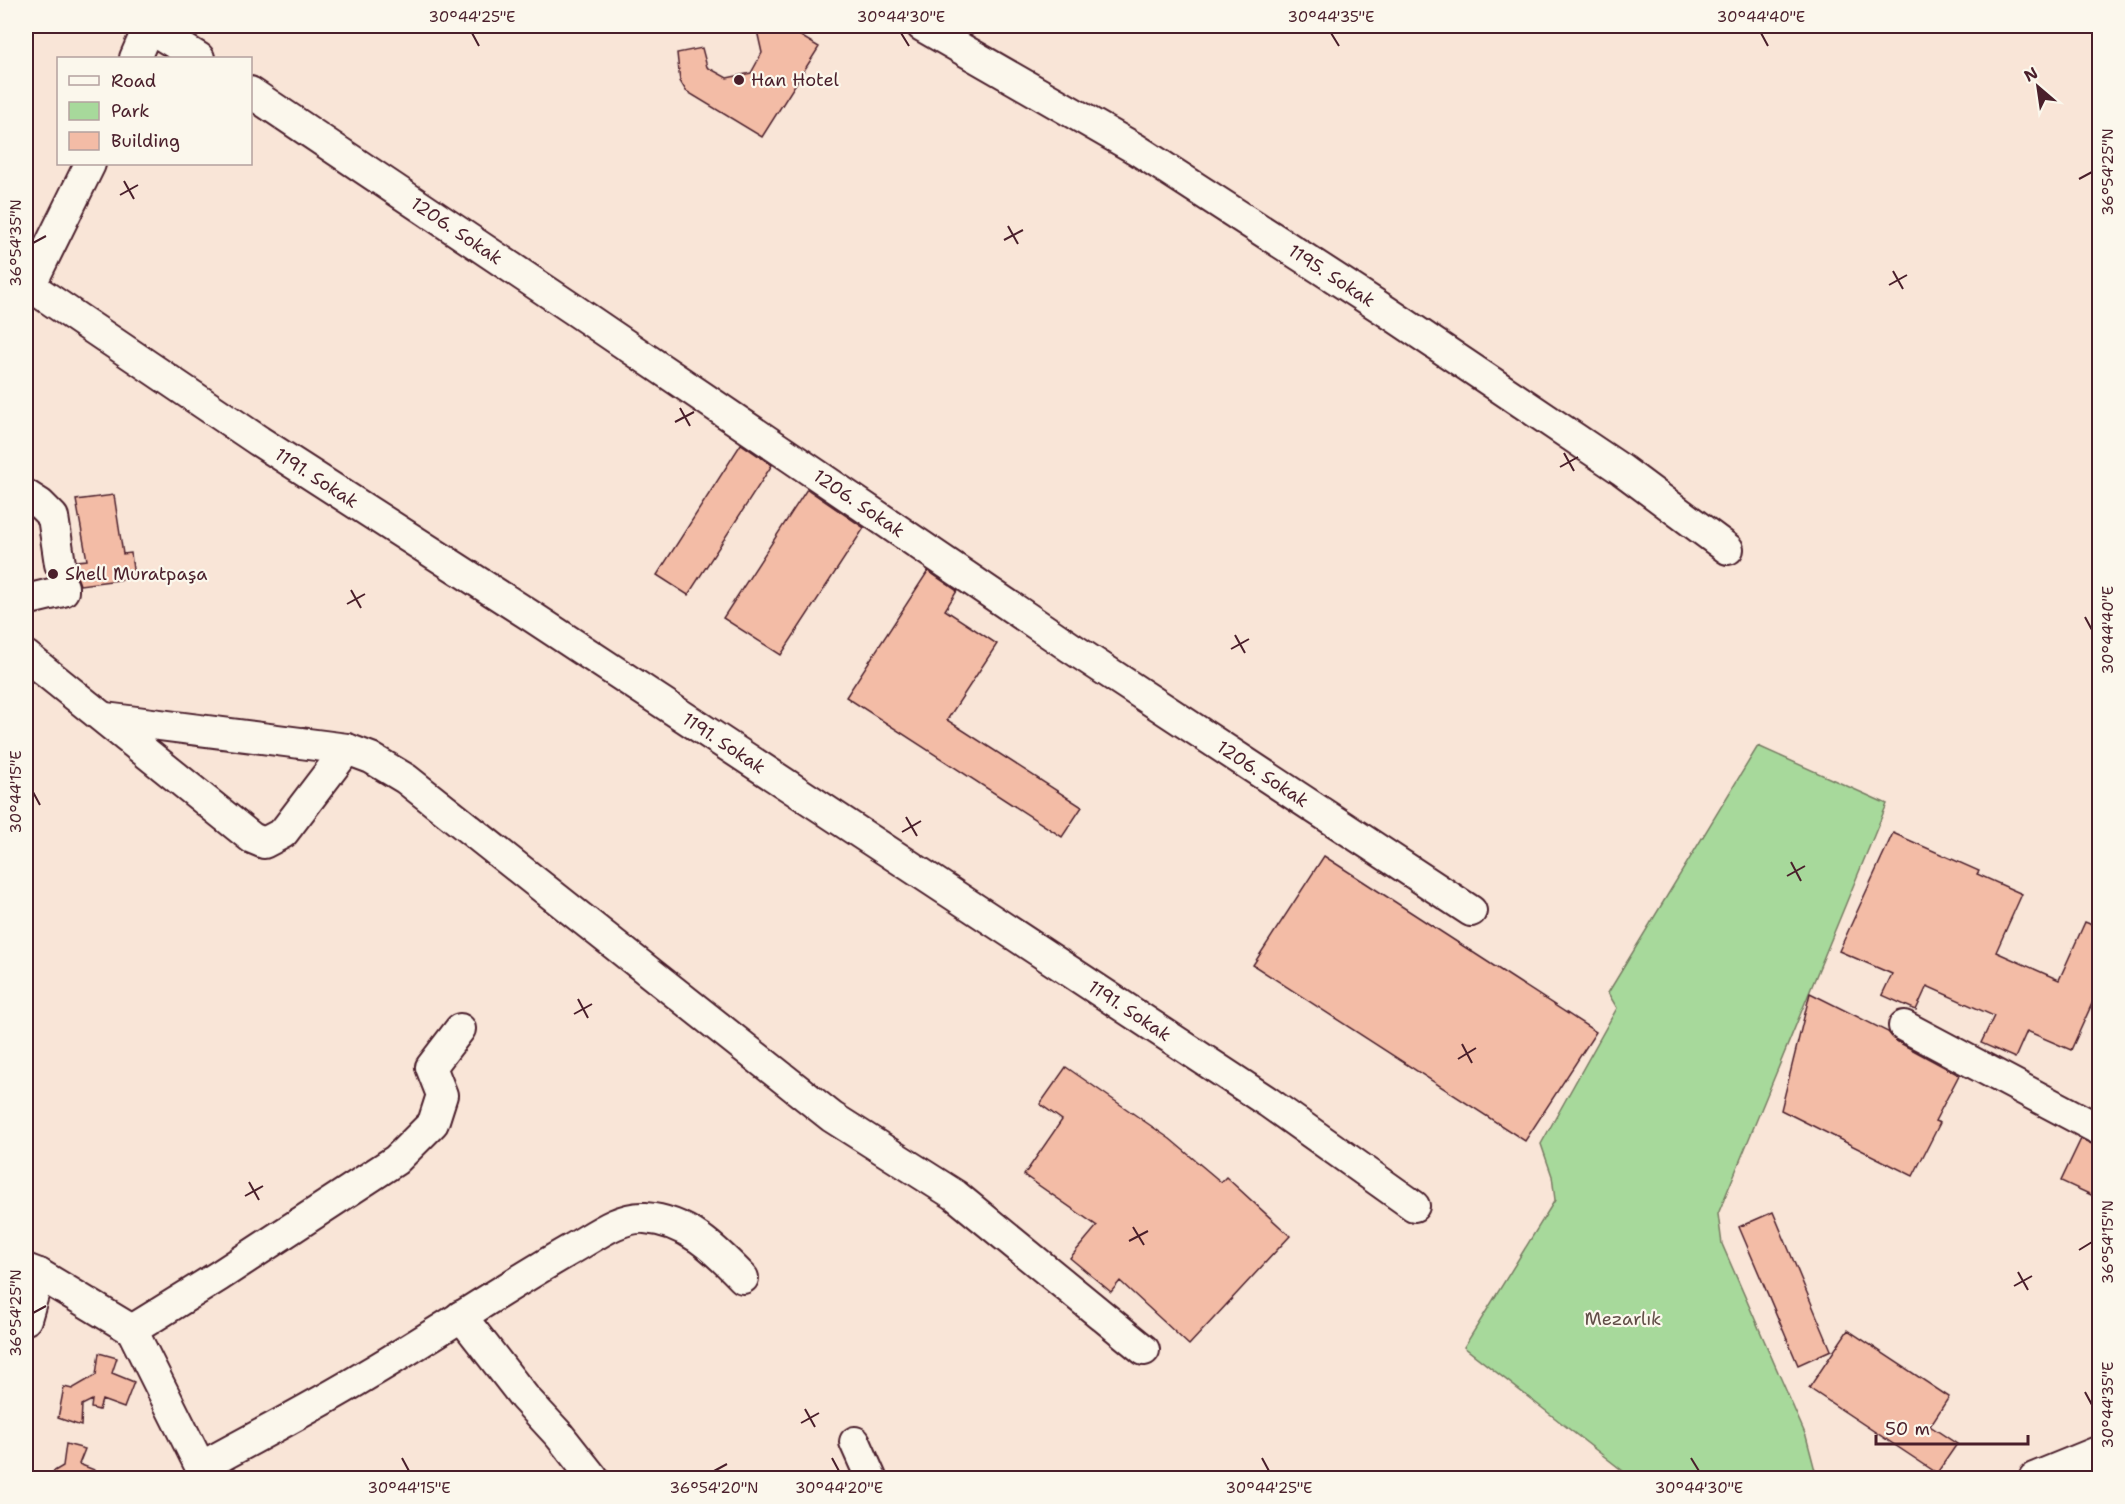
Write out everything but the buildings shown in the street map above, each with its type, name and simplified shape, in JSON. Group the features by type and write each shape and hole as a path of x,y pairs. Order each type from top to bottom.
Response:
{"street":[{"path":"135,57 149,26 197,57"},
{"name":"1195. Sokak","path":"922,26 1136,149 1246,220 1622,470 1728,549"},
{"name":"1206. Sokak","path":"252,93 576,310 1070,647 1471,911"},
{"path":"28,290 90,165"},
{"name":"1191. Sokak","path":"28,290 550,629 1268,1102 1414,1206"},
{"path":"26,495 40,504 53,517 63,591 26,600"},
{"path":"26,656 252,838 264,843 283,833 347,749"},
{"path":"105,718 347,749 371,758 406,779 832,1117 954,1195 1144,1350"},
{"path":"1904,1026 2100,1130"},
{"path":"132,1330 396,1160 433,1122 442,1095 431,1067 459,1029"},
{"path":"26,1319 32,1272 132,1330 204,1473 368,1375 537,1269 627,1220 644,1218 677,1224 695,1233 743,1278"},
{"path":"461,1316 524,1397 559,1435 593,1479"},
{"path":"855,1442 871,1479"},
{"path":"2034,1479 2100,1451"}],"green space":[{"name":"Mezarlık","path":"1758,746 1887,804 1718,1214 1722,1244 1806,1436 1817,1478 1632,1478 1464,1347 1555,1200 1552,1176 1541,1144 1617,1008 1608,993"}],"place":[{"name":"Han Hotel","path":"739,80"},
{"name":"Shell Muratpaşa","path":"53,574"}]}
